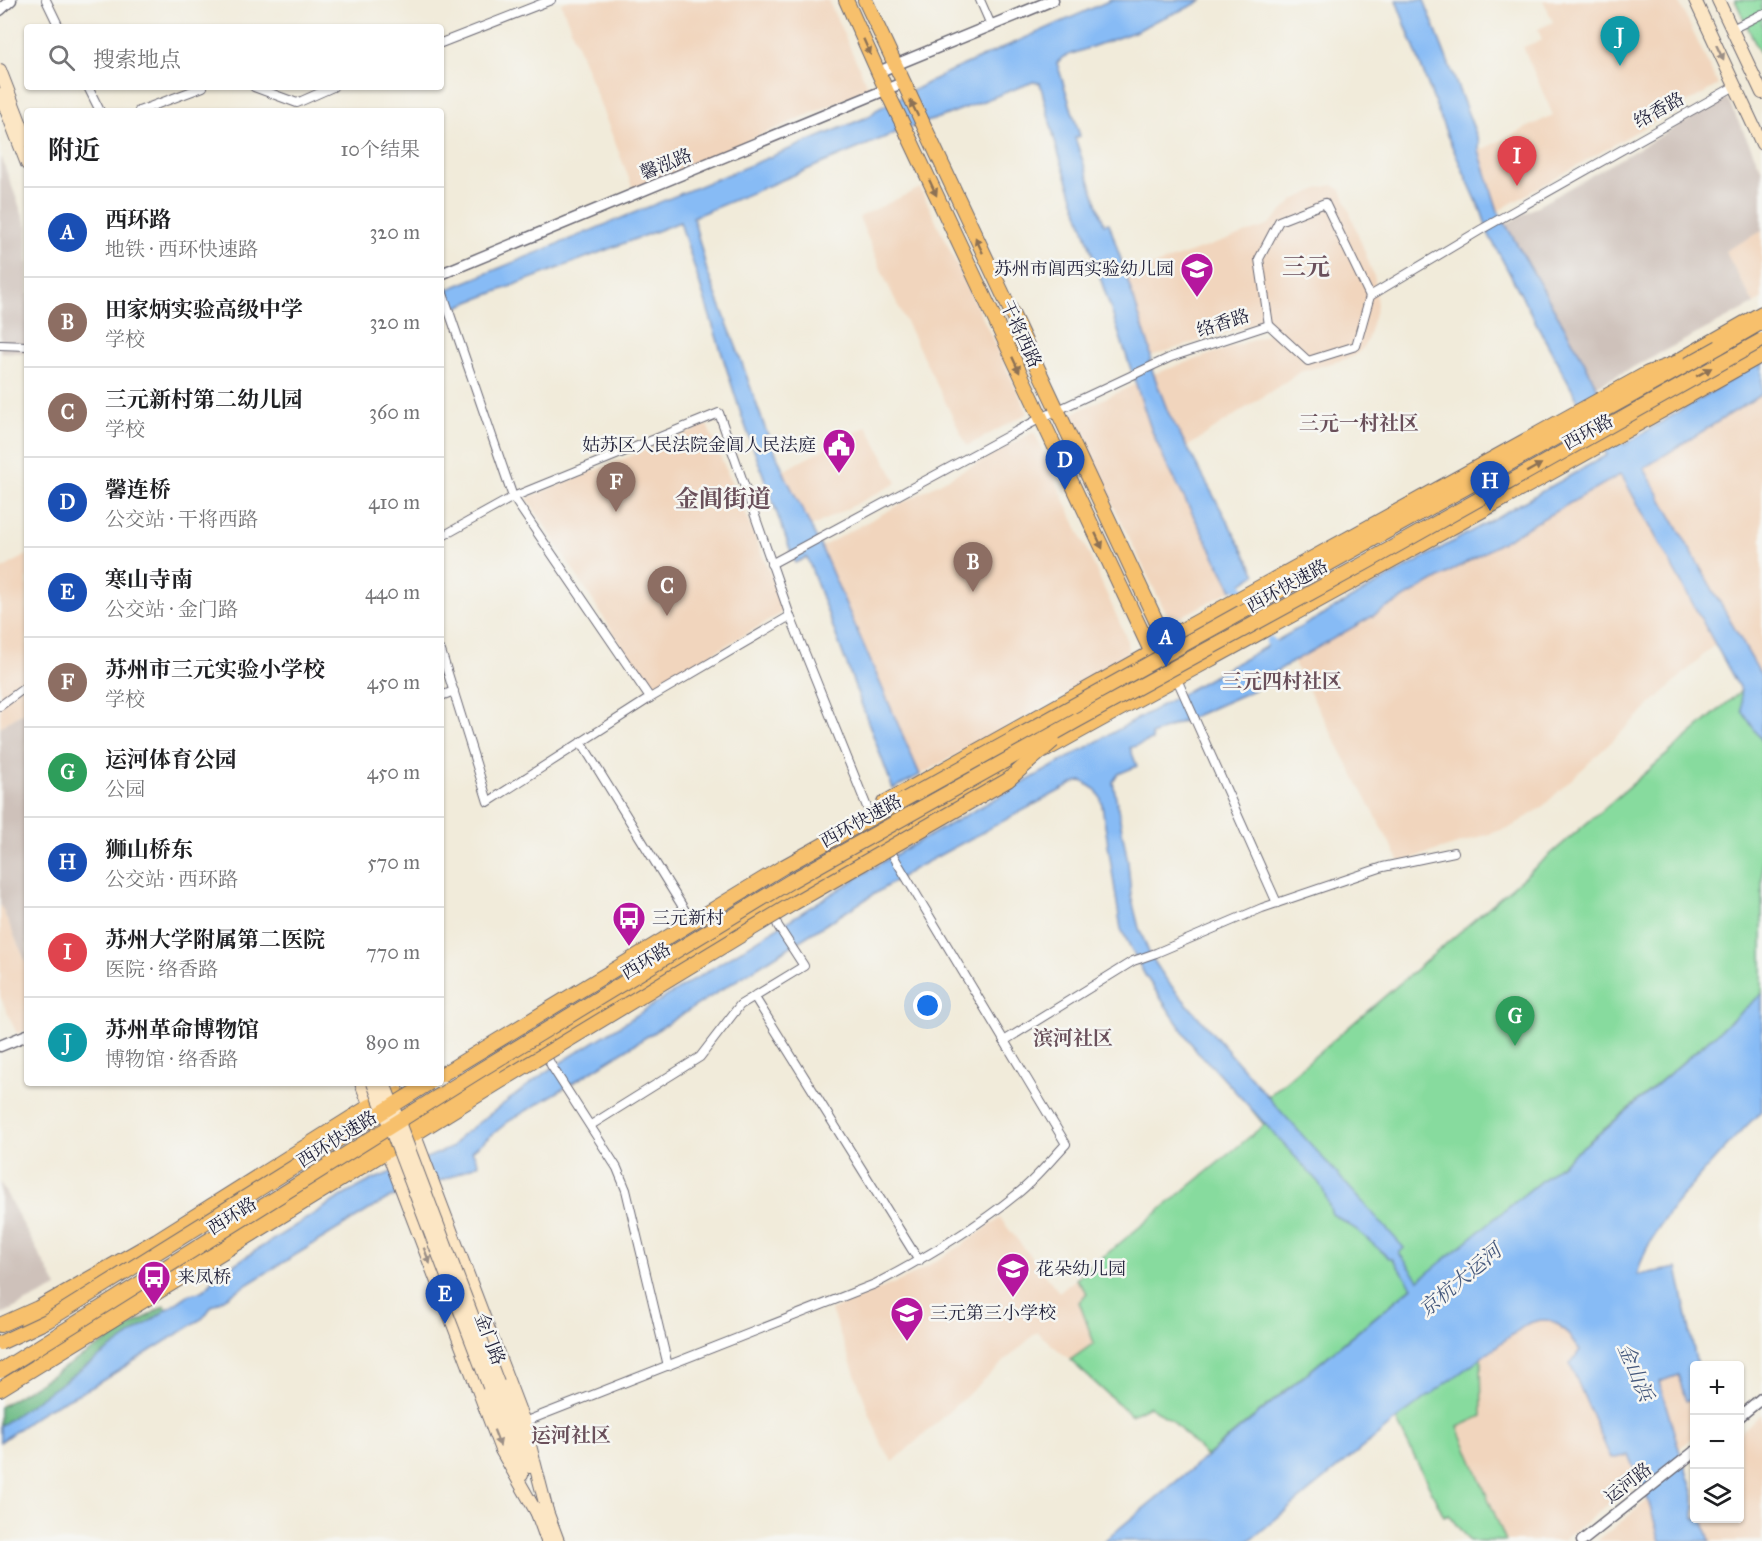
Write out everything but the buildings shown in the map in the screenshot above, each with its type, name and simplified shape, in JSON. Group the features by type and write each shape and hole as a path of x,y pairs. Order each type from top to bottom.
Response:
{"main road":[{"name":"干将西路","path":"846,0 1151,653 1158,667 1174,678"},
{"name":"干将西路","path":"865,0 1174,658 1174,678"},
{"path":"1695,0 1761,140"},
{"path":"1718,0 1762,93"},
{"path":"0,70 24,133"},
{"path":"0,94 24,156"},
{"name":"西环路","path":"444,1066 754,877 1151,653 1166,642 1262,592 1762,313"},
{"name":"西环快速路","path":"444,1073 783,867 1762,322"},
{"path":"1004,340 1020,332"},
{"name":"西环快速路","path":"0,1370 472,1075 781,887 1762,340"},
{"path":"1002,775 1035,734 1158,667 1166,642 1300,565 1648,373 1719,346"},
{"name":"西环路","path":"413,1130 543,1045 771,906 888,847 1002,775 1174,678 1309,606 1762,355"},
{"path":"1174,658 1254,615 1262,592"},
{"path":"0,1389 197,1269 413,1130 504,1079 794,903 1008,780 1078,720"},
{"path":"362,1086 501,1450 542,1513"},
{"name":"金门路","path":"374,1086 542,1513 558,1541"},
{"name":"金门路","path":"385,1086 493,1385"},
{"name":"西环快速路","path":"0,1343 47,1321 424,1086"},
{"path":"0,1325 38,1308 157,1240 371,1109 397,1089 524,1422 542,1513"},
{"name":"西环路","path":"0,1349 45,1313 371,1109"},
{"name":"西环路","path":"0,1370 61,1343 386,1147"},
{"name":"金门路","path":"542,1513 547,1541"}],"street":[{"path":"0,10 11,0"},
{"path":"46,0 58,24"},
{"path":"444,42 551,0"},
{"path":"980,0 991,25"},
{"path":"878,72 1053,0"},
{"path":"1732,29 1762,14"},
{"name":"馨泓路","path":"444,273 903,84"},
{"name":"络香路","path":"771,564 1041,418 1171,357 1269,325 1308,361 1356,346 1370,296 1482,229 1735,86"},
{"path":"90,90 98,108"},
{"path":"147,108 195,90"},
{"path":"261,90 298,107 328,90"},
{"path":"1269,325 1259,259 1279,221 1325,203 1370,296"},
{"path":"444,297 513,497 650,698"},
{"path":"0,345 24,346"},
{"path":"444,535 513,497 719,413 790,616 868,812 1066,1144 1018,1193 965,1233 875,1284 524,1422"},
{"path":"444,660 488,802 650,698 790,616"},
{"path":"1174,678 1195,719 1277,903"},
{"path":"0,706 24,689"},
{"path":"444,695 454,691"},
{"path":"581,742 689,917"},
{"path":"1004,1041 1133,961 1156,954 1277,903 1383,867 1454,852"},
{"path":"591,1125 700,1057 740,1005 804,966 778,926 771,906 754,877"},
{"path":"754,996 919,1261"},
{"path":"526,1017 543,1045 551,1065 617,1168 626,1190 668,1366"},
{"path":"0,1046 24,1036"},
{"path":"1741,1415 1762,1398"},
{"name":"运河路","path":"1582,1541 1690,1456"}],"shaded area":[{"path":"570,0 828,0 869,89 633,189 561,3"},
{"path":"1543,0 1678,0 1718,85 1498,211 1479,151 1553,115 1523,47 1542,40 1538,29 1553,22"},
{"path":"1727,98 1762,170 1762,231 1725,251 1754,304 1595,387 1584,361 1506,224"},
{"path":"0,154 24,219 24,353 0,352"},
{"path":"1333,185 1341,190 1375,279 1377,306 1367,341 1352,357 1300,372 1187,447 1167,412 1153,374 1267,335 1263,321 1151,356 1126,275 1267,226 1294,200 1320,188"},
{"path":"920,188 1028,413 967,446 886,281 859,217"},
{"path":"1762,231 1762,299 1754,304 1724,251"},
{"path":"1136,384 1164,459 1232,590 1182,616 1169,615 1163,607 1071,414"},
{"path":"1762,394 1762,677 1644,468"},
{"path":"707,425 784,606 780,614 650,690 527,498"},
{"name":"姑苏区人民法院金阊人民法庭","path":"867,426 897,483 811,527 783,471"},
{"path":"1034,432 1126,637 1128,649 1126,660 920,775 821,547"},
{"path":"1621,474 1715,644 1541,808 1511,827 1400,862 1293,661"},
{"path":"24,557 24,712 0,727 0,570"},
{"path":"24,712 24,957 0,904 0,727"},
{"path":"0,904 24,957 24,1031 17,1034 0,996"},
{"path":"0,1182 57,1287 0,1315"},
{"path":"1000,1218 1059,1292 1076,1279 1087,1294 1079,1302 1094,1343 1070,1360 1037,1332 893,1462 882,1445 831,1310 909,1277 961,1246"},
{"path":"1546,1319 1558,1322 1581,1350 1612,1459 1627,1455 1639,1480 1562,1541 1506,1541 1458,1427 1482,1416 1481,1357 1527,1324"},
{"path":"1678,1375 1686,1400 1690,1399 1690,1439 1679,1449 1659,1381"},
{"path":"1762,1414 1762,1541 1710,1541 1704,1523 1744,1523 1744,1429"},
{"path":"1648,1500 1660,1541 1597,1541"}],"green space":[{"path":"1735,0 1762,0 1762,58"},
{"path":"1762,689 1762,994 1621,1115 1206,1456 1171,1420 1149,1406 1131,1415 1070,1360 1094,1343 1079,1302 1087,1293 1076,1279 1264,1125 1252,1110 1741,691"},
{"path":"164,1306 168,1309 0,1426 0,1407"},
{"path":"1481,1357 1482,1416 1458,1427 1506,1541 1469,1541 1448,1514 1444,1516 1396,1420"}],"water":[{"path":"1111,0 1203,0 1137,31 1063,57 1057,63 1080,136 1075,138 1104,224 1109,223 1150,349 1149,362 1168,412 1256,574 1232,590 1164,459 1151,429 1057,149 1040,83 1033,82 900,131 693,217 707,271 765,428 786,477 821,547 920,775 893,789 807,557 795,563 741,414 680,222 444,314 444,291 870,116 876,110 946,73"},
{"path":"1396,0 1424,0 1479,142 1479,151 1498,211 1584,361 1624,445 1762,361 1762,394 1644,468 1762,677 1762,741 1742,711 1741,691 1621,474 1273,673 1256,689 1151,735 1152,740 1130,748 1137,766 1118,774 1113,782 1128,862 1131,896 1139,928 1150,955 1168,982 1404,1248 1399,1253 1419,1280 1621,1116 1762,994 1762,1111 1721,1152 1670,1211 1647,1248 1637,1275 1677,1268 1696,1361 1690,1361 1690,1400 1686,1401 1678,1375 1659,1382 1690,1483 1690,1523 1704,1523 1710,1541 1660,1541 1648,1500 1628,1455 1611,1459 1570,1364 1580,1350 1564,1329 1546,1320 1527,1324 1396,1420 1249,1541 1104,1541 1412,1287 1392,1258 1389,1258 1357,1230 1332,1214 1319,1183 1197,1052 1145,975 1121,929 1101,799 1096,790 1082,781 1076,782 914,869 509,1121 472,1151 479,1164 448,1178 387,1199 212,1306 203,1318 92,1387 45,1410 0,1442 0,1426 188,1295 205,1289 217,1275 370,1181 451,1148 461,1136 547,1071 886,860 1607,455 1489,235 1482,213 1447,135"}],"place":[{"name":"苏州革命博物馆","path":"1620,66"},
{"name":"苏州大学附属第二医院","path":"1517,186"},
{"name":"苏州市阊西实验幼儿园","path":"1197,298"},
{"name":"姑苏区人民法院金阊人民法庭","path":"839,474"},
{"name":"馨连桥","path":"1065,490"},
{"name":"狮山桥东","path":"1490,511"},
{"name":"苏州市三元实验小学校","path":"616,512"},
{"name":"田家炳实验高级中学","path":"973,592"},
{"name":"三元新村第二幼儿园","path":"667,616"},
{"name":"西环路","path":"1166,667"},
{"name":"三元新村","path":"629,947"},
{"name":"运河体育公园","path":"1515,1046"},
{"name":"花朵幼儿园","path":"1013,1298"},
{"name":"来凤桥","path":"154,1306"},
{"name":"寒山寺南","path":"445,1324"},
{"name":"三元第三小学校","path":"907,1342"}],"district":[{"name":"三元","path":"1306,267"},
{"name":"三元一村社区","path":"1359,423"},
{"name":"金阊街道","path":"723,499"},
{"name":"三元四村社区","path":"1282,681"},
{"name":"滨河社区","path":"1073,1038"},
{"name":"运河社区","path":"571,1435"}],"water label":[{"name":"京杭大运河","path":"1460,1280"},
{"name":"金山浜","path":"1636,1372"}]}
